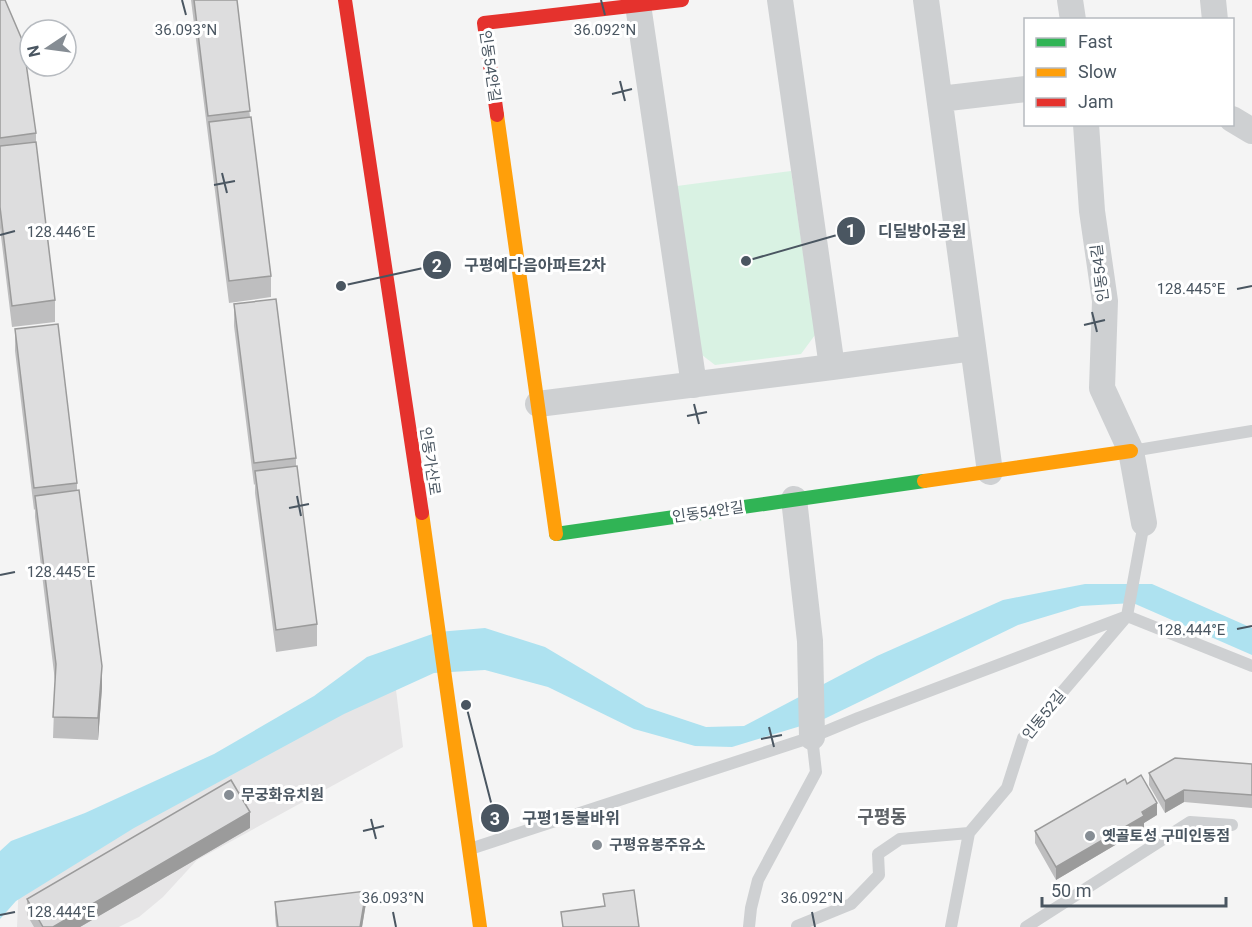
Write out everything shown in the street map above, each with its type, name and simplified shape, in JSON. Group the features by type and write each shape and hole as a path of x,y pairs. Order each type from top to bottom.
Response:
{"street":[{"name":"인동가산로","path":"345,0 429,562 480,927"},
{"name":"인동54안길","path":"682,0 484,23 556,534 1131,451"},
{"path":"780,0 832,367"},
{"path":"926,0 990,472"},
{"path":"1070,0 1073,18"},
{"path":"1213,0 1215,18"},
{"path":"638,5 694,385"},
{"path":"939,99 1024,89"},
{"path":"1234,120 1252,131"},
{"name":"인동54길","path":"1086,126 1092,211 1105,301 1102,388 1131,451 1144,523"},
{"path":"538,405 973,348"},
{"path":"794,499 810,641 812,737"}],"lane":[{"path":"1131,451 1252,431"},
{"path":"1127,616 1144,523"},
{"path":"469,850 812,737 1127,616 1252,666"},
{"name":"인동52길","path":"951,927 969,833 1007,788 1023,738 1127,616"},
{"path":"749,927 758,880 816,772 812,737"},
{"path":"1026,927 1190,822 1232,825"},
{"path":"797,926 851,904 879,875 878,854 900,839 969,833"}],"shaded area":[{"name":"무궁화유치원","path":"392,657 403,747 197,860 163,897 139,917 119,927 17,927 19,880"}],"green space":[{"path":"791,171 815,335 801,354 715,365 702,355 677,186"}],"water":[{"path":"1085,584 1152,584 1252,628 1252,655 1133,603 1081,606 1018,625 824,719 732,747 695,746 634,729 548,687 485,670 434,673 344,714 134,828 16,901 0,919 0,851 11,841 85,813 214,754 314,696 367,657 438,632 485,628 545,647 646,707 706,727 744,726 877,656 1003,600"}],"building":[{"path":"0,0 5,0 18,30 18,78 28,78 36,133 0,138"},
{"path":"194,0 237,0 250,111 208,116"},
{"path":"251,117 271,276 229,281 209,122"},
{"path":"36,142 55,300 12,306 0,207 0,146"},
{"path":"276,299 296,458 254,463 234,304"},
{"path":"58,324 77,483 34,488 15,329"},
{"path":"297,466 317,624 276,630 255,471"},
{"path":"79,490 102,666 98,718 53,717 56,664 35,496"},
{"path":"1175,758 1252,764 1252,795 1184,790 1165,801 1149,773"},
{"name":"옛골토성 구미인동점","path":"1141,775 1157,803 1142,812 1144,816 1056,867 1035,831 1125,779 1127,784"},
{"path":"231,780 250,812 53,927 43,927 27,899"},
{"path":"634,890 639,927 563,927 561,912 605,906 603,894"},
{"path":"366,891 360,927 278,927 275,902"}],"traffic: fast":[{"path":"556,534 924,481"}],"traffic: slow":[{"path":"497,115 556,534"},
{"path":"924,481 1131,451"},
{"path":"422,513 480,927"}],"traffic: jam":[{"path":"345,0 422,513"},
{"path":"497,115 484,23 682,0"}],"place":[{"name":"디딜방아공원","path":"746,261"},
{"name":"구평예다음아파트2차","path":"341,286"},
{"name":"구평1동불바위","path":"466,705"},
{"name":"무궁화유치원","path":"229,795"},
{"name":"옛골토성 구미인동점","path":"1090,836"},
{"name":"구평유봉주유소","path":"597,845"}],"district":[{"name":"구평동","path":"882,817"}]}
